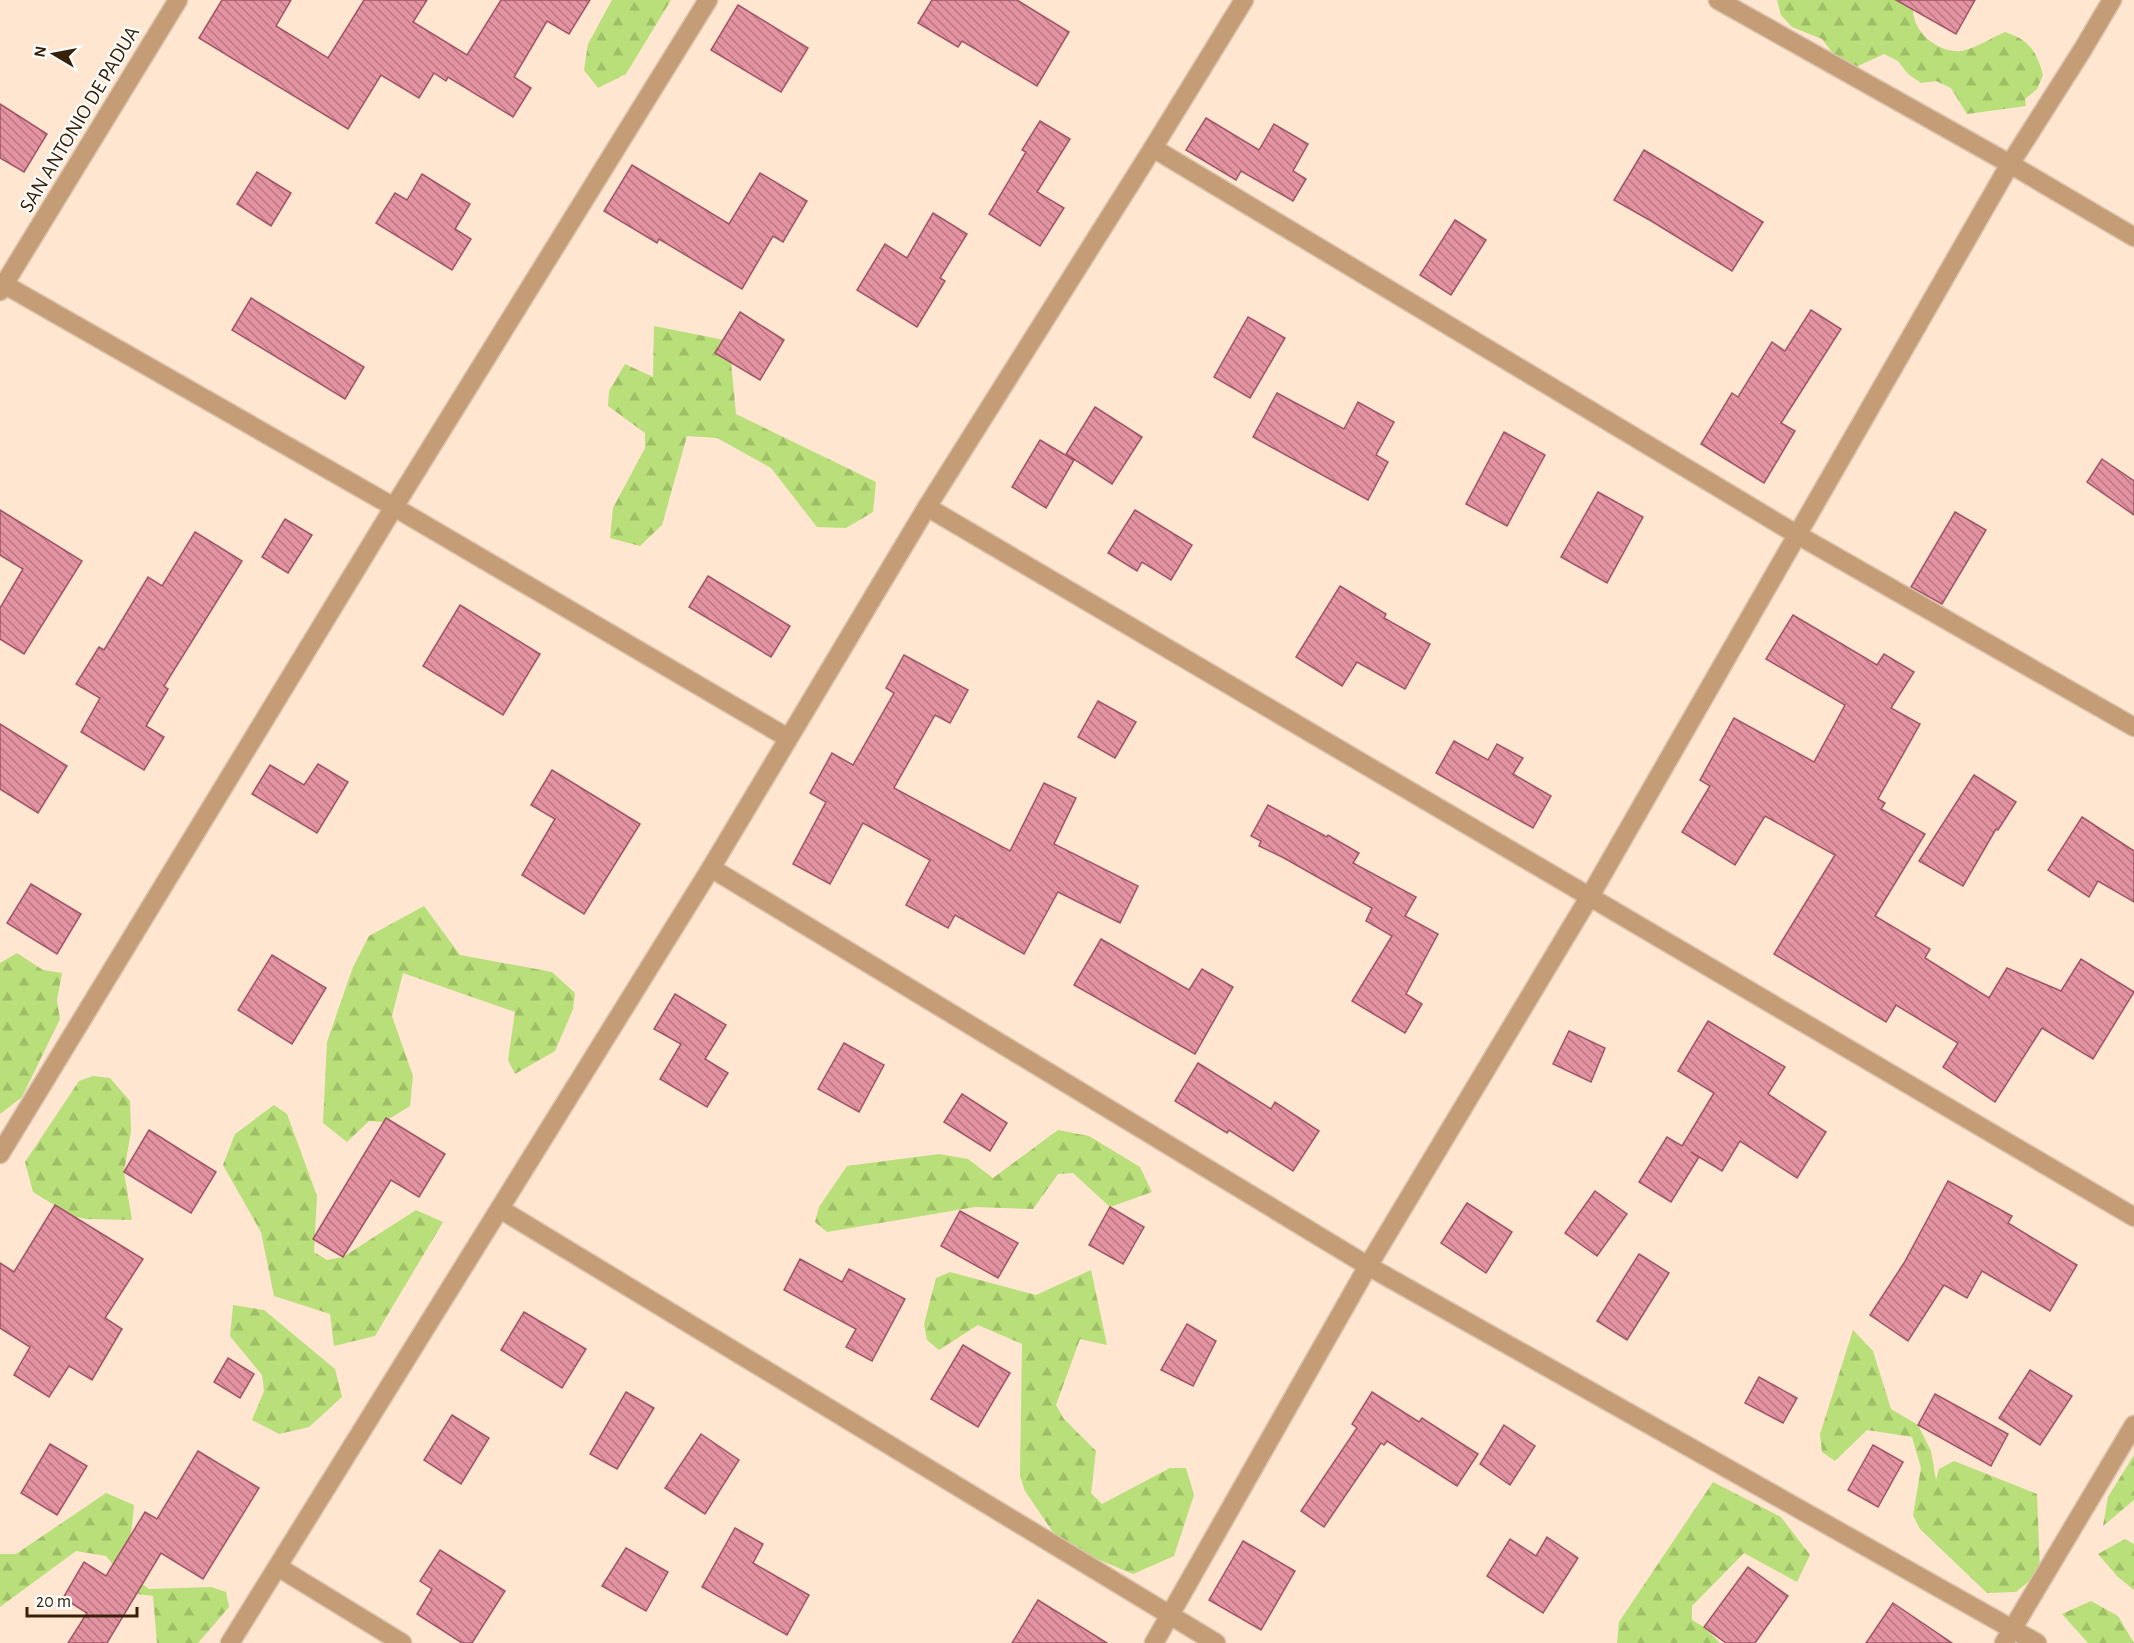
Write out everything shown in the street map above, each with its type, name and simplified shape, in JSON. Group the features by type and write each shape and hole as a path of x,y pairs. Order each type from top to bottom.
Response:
{"street":[{"name":"SAN ANTONIO DE PADUA","path":"1,286 178,0"},
{"path":"0,1154 394,507 708,0"},
{"path":"230,1643 711,868 927,507 1244,0"},
{"path":"1718,0 2010,164 2134,237"},
{"path":"1154,1643 1368,1266 1590,896 2010,164 2112,0"},
{"path":"1153,148 1796,534 2134,728"},
{"path":"1,286 394,507 788,738"},
{"path":"927,507 2134,1217"},
{"path":"711,868 1368,1266 2008,1635 2037,1643"},
{"path":"500,1209 1216,1643"},
{"path":"2008,1635 2134,1425"},
{"path":"278,1567 402,1643"}],"green space":[{"path":"612,0 671,0 626,74 598,88 584,70 588,44"},
{"path":"1777,0 1915,0 1914,19 1925,36 1933,43 1951,51 1961,51 2005,32 2014,35 2031,48 2038,59 2043,75 2037,89 2025,99 2026,106 1967,114 1951,88 1936,81 1921,83 1908,74 1898,61 1884,54 1856,67 1841,64 1822,39 1792,27 1781,15"},
{"path":"654,326 729,341 736,414 876,482 873,512 846,528 817,527 771,468 717,438 687,436 662,525 640,546 610,538 613,508 645,448 645,433 608,406 609,391 625,364 653,377"},
{"path":"424,906 460,955 552,972 575,993 573,1009 555,1051 515,1074 508,1060 515,1012 403,973 392,1016 413,1076 410,1106 384,1122 369,1121 347,1142 323,1123 327,1042 353,967 369,936"},
{"path":"17,953 43,970 62,973 57,1000 60,1019 22,1097 0,1114 0,963"},
{"path":"93,1076 110,1078 130,1101 131,1131 124,1172 132,1220 86,1219 72,1216 33,1192 25,1162 79,1081"},
{"path":"274,1105 287,1114 317,1196 314,1252 327,1260 343,1257 416,1210 443,1222 375,1336 334,1346 330,1314 274,1296 261,1232 223,1165 235,1134"},
{"path":"1058,1130 1089,1136 1140,1167 1152,1192 1110,1207 1073,1173 1058,1174 1033,1209 975,1207 827,1232 815,1222 819,1207 847,1166 939,1154 968,1159 993,1178"},
{"path":"1091,1270 1107,1345 1080,1339 1056,1405 1064,1419 1096,1451 1091,1493 1102,1504 1170,1468 1186,1468 1194,1495 1174,1556 1133,1574 1061,1544 1025,1491 1020,1476 1022,1344 978,1325 939,1350 927,1340 924,1324 936,1278 950,1272 1036,1295"},
{"path":"233,1305 264,1310 335,1369 342,1397 309,1427 279,1434 252,1420 264,1391 262,1375 230,1336"},
{"path":"1853,1330 1873,1351 1891,1409 1918,1425 1931,1451 1936,1480 1939,1469 1954,1461 2037,1494 2040,1572 2016,1592 1987,1593 1920,1529 1913,1515 1921,1468 1912,1437 1867,1430 1835,1461 1822,1452 1820,1434"},
{"path":"2134,1455 2134,1500 2103,1526 2108,1497"},
{"path":"1713,1482 1781,1517 1810,1555 1797,1582 1744,1553 1692,1606 1692,1620 1704,1627 1720,1643 1617,1643 1619,1622"},
{"path":"106,1493 134,1505 131,1535 137,1580 149,1589 211,1587 226,1592 229,1607 198,1643 157,1643 153,1596 137,1594 106,1556 76,1551 0,1607 0,1554 16,1554"},
{"path":"2125,1539 2134,1544 2134,1590 2118,1577 2098,1554"},
{"path":"2091,1601 2118,1616 2134,1643 2088,1643 2062,1614"}],"building":[{"path":"222,0 291,0 276,26 328,58 364,0 427,0 413,22 467,55 501,0 590,0 569,34 547,21 514,77 531,88 513,117 448,77 446,81 434,73 419,98 381,75 348,129 199,38"},
{"path":"932,0 1017,0 1069,32 1037,86 962,41 958,47 918,23"},
{"path":"1896,0 1975,0 1956,34"},
{"path":"738,5 808,48 781,92 711,50"},
{"path":"0,104 47,134 24,172 0,158"},
{"path":"1206,118 1259,150 1274,124 1308,144 1293,171 1306,179 1293,201 1241,171 1236,180 1186,150"},
{"path":"1040,121 1070,139 1037,192 1064,208 1040,246 989,214 1026,152 1022,150"},
{"path":"1644,150 1763,222 1732,271 1614,200"},
{"path":"632,165 729,224 760,173 807,201 783,242 773,236 742,289 659,239 657,243 604,211"},
{"path":"257,172 291,193 271,226 237,204"},
{"path":"422,174 470,204 455,229 471,239 452,270 376,223 395,193 407,200"},
{"path":"933,213 967,234 940,278 945,281 917,327 857,290 885,244 907,258"},
{"path":"1455,220 1486,240 1451,295 1420,275"},
{"path":"251,298 364,367 345,399 232,330"},
{"path":"1811,310 1841,329 1781,423 1795,431 1764,483 1701,444 1732,393 1738,397 1772,342 1785,351"},
{"path":"740,312 784,340 760,380 715,353"},
{"path":"1248,317 1285,338 1250,398 1214,377"},
{"path":"1277,393 1344,429 1358,402 1394,422 1376,455 1388,462 1368,500 1253,437"},
{"path":"1095,407 1142,437 1112,484 1066,454"},
{"path":"1504,432 1545,455 1507,526 1466,504"},
{"path":"1040,440 1074,460 1046,508 1012,487"},
{"path":"2102,459 2134,481 2134,515 2087,482"},
{"path":"1598,492 1643,517 1607,583 1561,557"},
{"path":"0,510 82,561 24,654 0,639 0,608 23,569 0,555"},
{"path":"1135,510 1192,545 1171,580 1142,562 1137,571 1108,553"},
{"path":"1955,512 1986,530 1942,604 1911,587"},
{"path":"285,519 312,535 288,573 262,557"},
{"path":"195,532 242,561 164,686 168,689 146,726 164,737 144,770 81,732 100,698 76,684 99,647 104,650 148,577 162,586"},
{"path":"708,576 790,626 771,657 689,607"},
{"path":"1340,586 1386,614 1384,618 1430,644 1405,689 1357,662 1342,686 1296,657"},
{"path":"460,605 540,654 503,715 423,666"},
{"path":"1793,615 1877,665 1884,654 1914,672 1891,708 1920,724 1878,799 1885,803 1881,809 1925,834 1875,916 1930,949 1925,958 1989,998 2007,968 2061,991 2081,959 2134,992 2093,1059 2042,1028 1995,1102 1943,1067 1958,1043 1896,1005 1886,1022 1774,954 1835,855 1765,816 1735,865 1682,832 1710,786 1700,780 1734,718 1814,762 1845,705 1766,659"},
{"path":"904,655 968,690 950,723 935,715 894,788 1010,851 1044,783 1076,798 1054,844 1138,886 1120,923 1058,892 1024,954 955,915 948,928 906,905 930,860 863,823 830,884 793,864 826,802 810,793 832,753 853,765 894,693 886,688"},
{"path":"1098,701 1136,722 1115,758 1078,737"},
{"path":"0,724 67,766 38,813 0,789"},
{"path":"1454,741 1488,760 1497,744 1523,758 1513,774 1551,796 1533,828 1436,773"},
{"path":"318,764 348,782 317,833 252,794 270,765 304,785"},
{"path":"552,770 640,824 584,914 522,875 555,819 531,805"},
{"path":"1974,775 2016,802 1998,830 1996,829 1963,886 1919,861"},
{"path":"1268,805 1359,853 1353,863 1416,897 1405,916 1438,934 1406,994 1422,1004 1405,1033 1352,1001 1392,936 1366,921 1372,908 1259,846 1261,841 1251,836"},
{"path":"2082,817 2134,851 2134,902 2098,881 2089,897 2048,870"},
{"path":"31,884 81,914 57,954 7,923"},
{"path":"1101,939 1189,990 1202,969 1233,987 1195,1054 1074,985"},
{"path":"272,955 326,988 292,1044 238,1010"},
{"path":"675,994 726,1025 705,1059 728,1073 707,1107 660,1079 681,1044 654,1029"},
{"path":"1708,1021 1785,1067 1768,1094 1826,1132 1797,1178 1740,1141 1722,1171 1691,1152 1699,1157 1671,1202 1639,1182 1667,1137 1682,1146 1714,1093 1678,1071"},
{"path":"1569,1031 1605,1048 1591,1082 1553,1064"},
{"path":"844,1043 884,1065 859,1112 818,1089"},
{"path":"1198,1063 1271,1109 1275,1102 1319,1131 1293,1171 1229,1130 1227,1133 1175,1101"},
{"path":"962,1094 1007,1123 990,1151 944,1122"},
{"path":"386,1118 445,1154 419,1197 391,1180 343,1257 313,1239"},
{"path":"149,1130 216,1172 191,1213 124,1172"},
{"path":"1948,1181 2012,1216 2008,1223 2077,1265 2050,1311 1982,1271 1967,1298 1944,1285 1908,1341 1870,1315 1904,1263"},
{"path":"1595,1191 1627,1214 1597,1256 1565,1233"},
{"path":"1467,1203 1512,1232 1486,1273 1441,1243"},
{"path":"55,1205 143,1259 105,1318 122,1329 92,1380 69,1366 49,1397 14,1375 30,1347 0,1328 0,1263 14,1272"},
{"path":"1110,1207 1144,1227 1123,1264 1089,1245"},
{"path":"960,1211 1018,1243 998,1278 941,1246"},
{"path":"1639,1254 1669,1273 1627,1340 1597,1321"},
{"path":"800,1259 842,1282 849,1269 905,1299 872,1361 846,1347 856,1329 784,1290"},
{"path":"524,1312 586,1349 562,1388 501,1350"},
{"path":"1187,1324 1216,1341 1193,1386 1161,1370"},
{"path":"963,1345 1010,1373 978,1427 931,1399"},
{"path":"228,1358 254,1374 240,1398 214,1382"},
{"path":"2030,1370 2072,1396 2040,1445 1999,1418"},
{"path":"1759,1377 1797,1398 1783,1423 1745,1403"},
{"path":"626,1392 654,1408 617,1469 590,1454"},
{"path":"1372,1392 1419,1422 1422,1418 1478,1454 1457,1486 1387,1441 1384,1445 1381,1443 1324,1527 1301,1511 1357,1428 1352,1424"},
{"path":"1935,1394 2008,1434 1991,1466 1918,1425"},
{"path":"452,1415 489,1438 461,1484 424,1460"},
{"path":"1504,1425 1535,1446 1510,1485 1480,1464"},
{"path":"701,1434 739,1460 705,1514 665,1488"},
{"path":"50,1444 87,1466 57,1515 21,1493"},
{"path":"1873,1445 1903,1462 1878,1507 1848,1490"},
{"path":"198,1451 259,1488 203,1579 161,1553 107,1643 68,1643 87,1613 63,1598 84,1562 106,1576 145,1512 157,1519"},
{"path":"735,1528 763,1544 753,1563 809,1595 787,1635 702,1587"},
{"path":"1547,1537 1578,1558 1543,1613 1487,1576 1510,1539 1536,1556"},
{"path":"1243,1541 1295,1571 1261,1630 1209,1600"},
{"path":"626,1548 668,1572 646,1611 602,1586"},
{"path":"440,1550 505,1591 472,1643 462,1643 417,1614 432,1589 420,1581"},
{"path":"1748,1567 1788,1596 1755,1643 1726,1643 1704,1627"},
{"path":"1038,1600 1107,1643 1012,1643"},
{"path":"1893,1603 1952,1643 1866,1643"}]}
